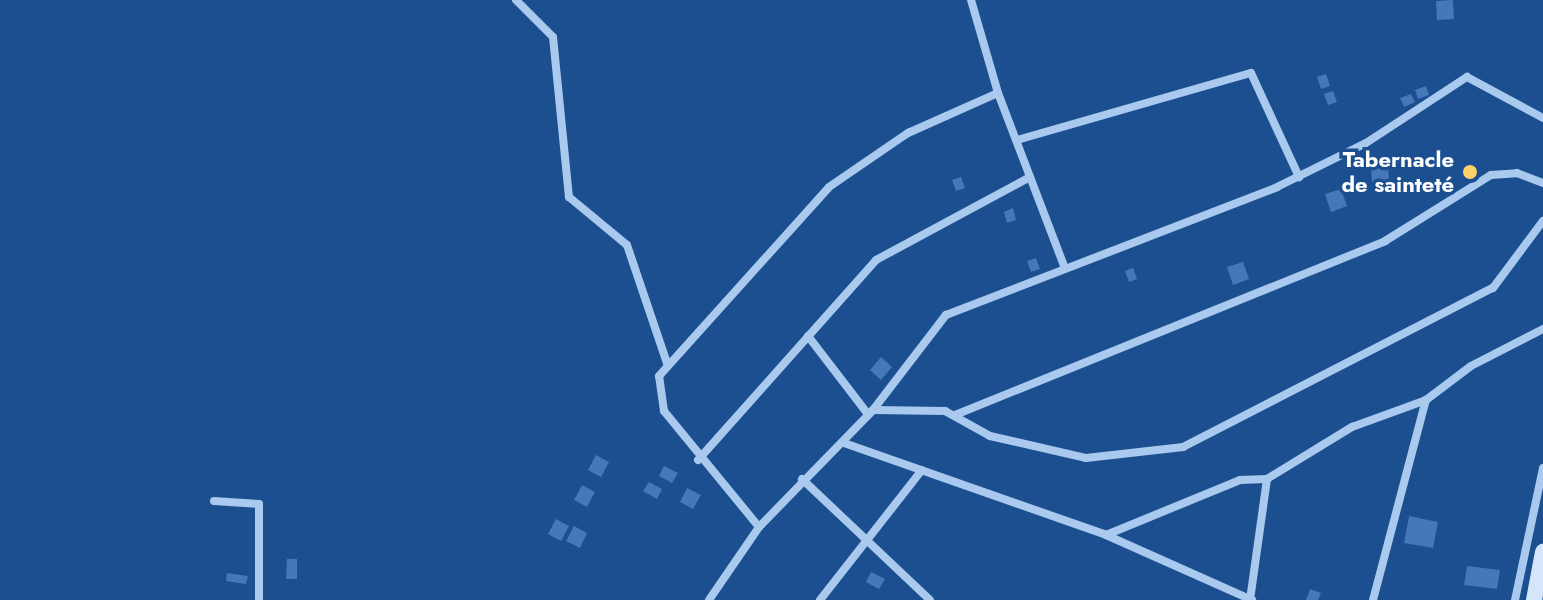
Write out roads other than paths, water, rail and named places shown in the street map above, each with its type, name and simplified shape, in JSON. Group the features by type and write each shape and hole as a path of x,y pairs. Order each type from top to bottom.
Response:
{"main road":[{"path":"1534,600 1543,552"}],"street":[{"path":"516,0 553,37 569,197 627,245 667,363"},
{"path":"971,0 998,93 1065,268"},
{"path":"1017,140 1251,73 1299,177"},
{"path":"709,600 759,527 802,479 844,443 946,315 1299,177 1467,77 1543,118"},
{"path":"759,527 698,460 658,393 667,363 829,187 908,133 998,93"},
{"path":"808,336 870,412 955,415 1385,241 1491,175 1517,173 1543,183"},
{"path":"698,460 876,260 1030,177"},
{"path":"955,415 990,436 1086,458 1208,439 1493,288 1543,221"},
{"path":"1106,535 1240,480 1267,479 1352,427 1426,400 1471,366 1543,329"},
{"path":"1373,600 1426,400"},
{"path":"844,443 1106,535 1251,600 1267,479"},
{"path":"1515,600 1543,468"},
{"path":"820,600 865,537 922,470"},
{"path":"802,479 930,600"},
{"path":"214,501 259,504 259,600"}],"place":[{"name":"Tabernacle de sainteté","path":"1470,172"}]}
